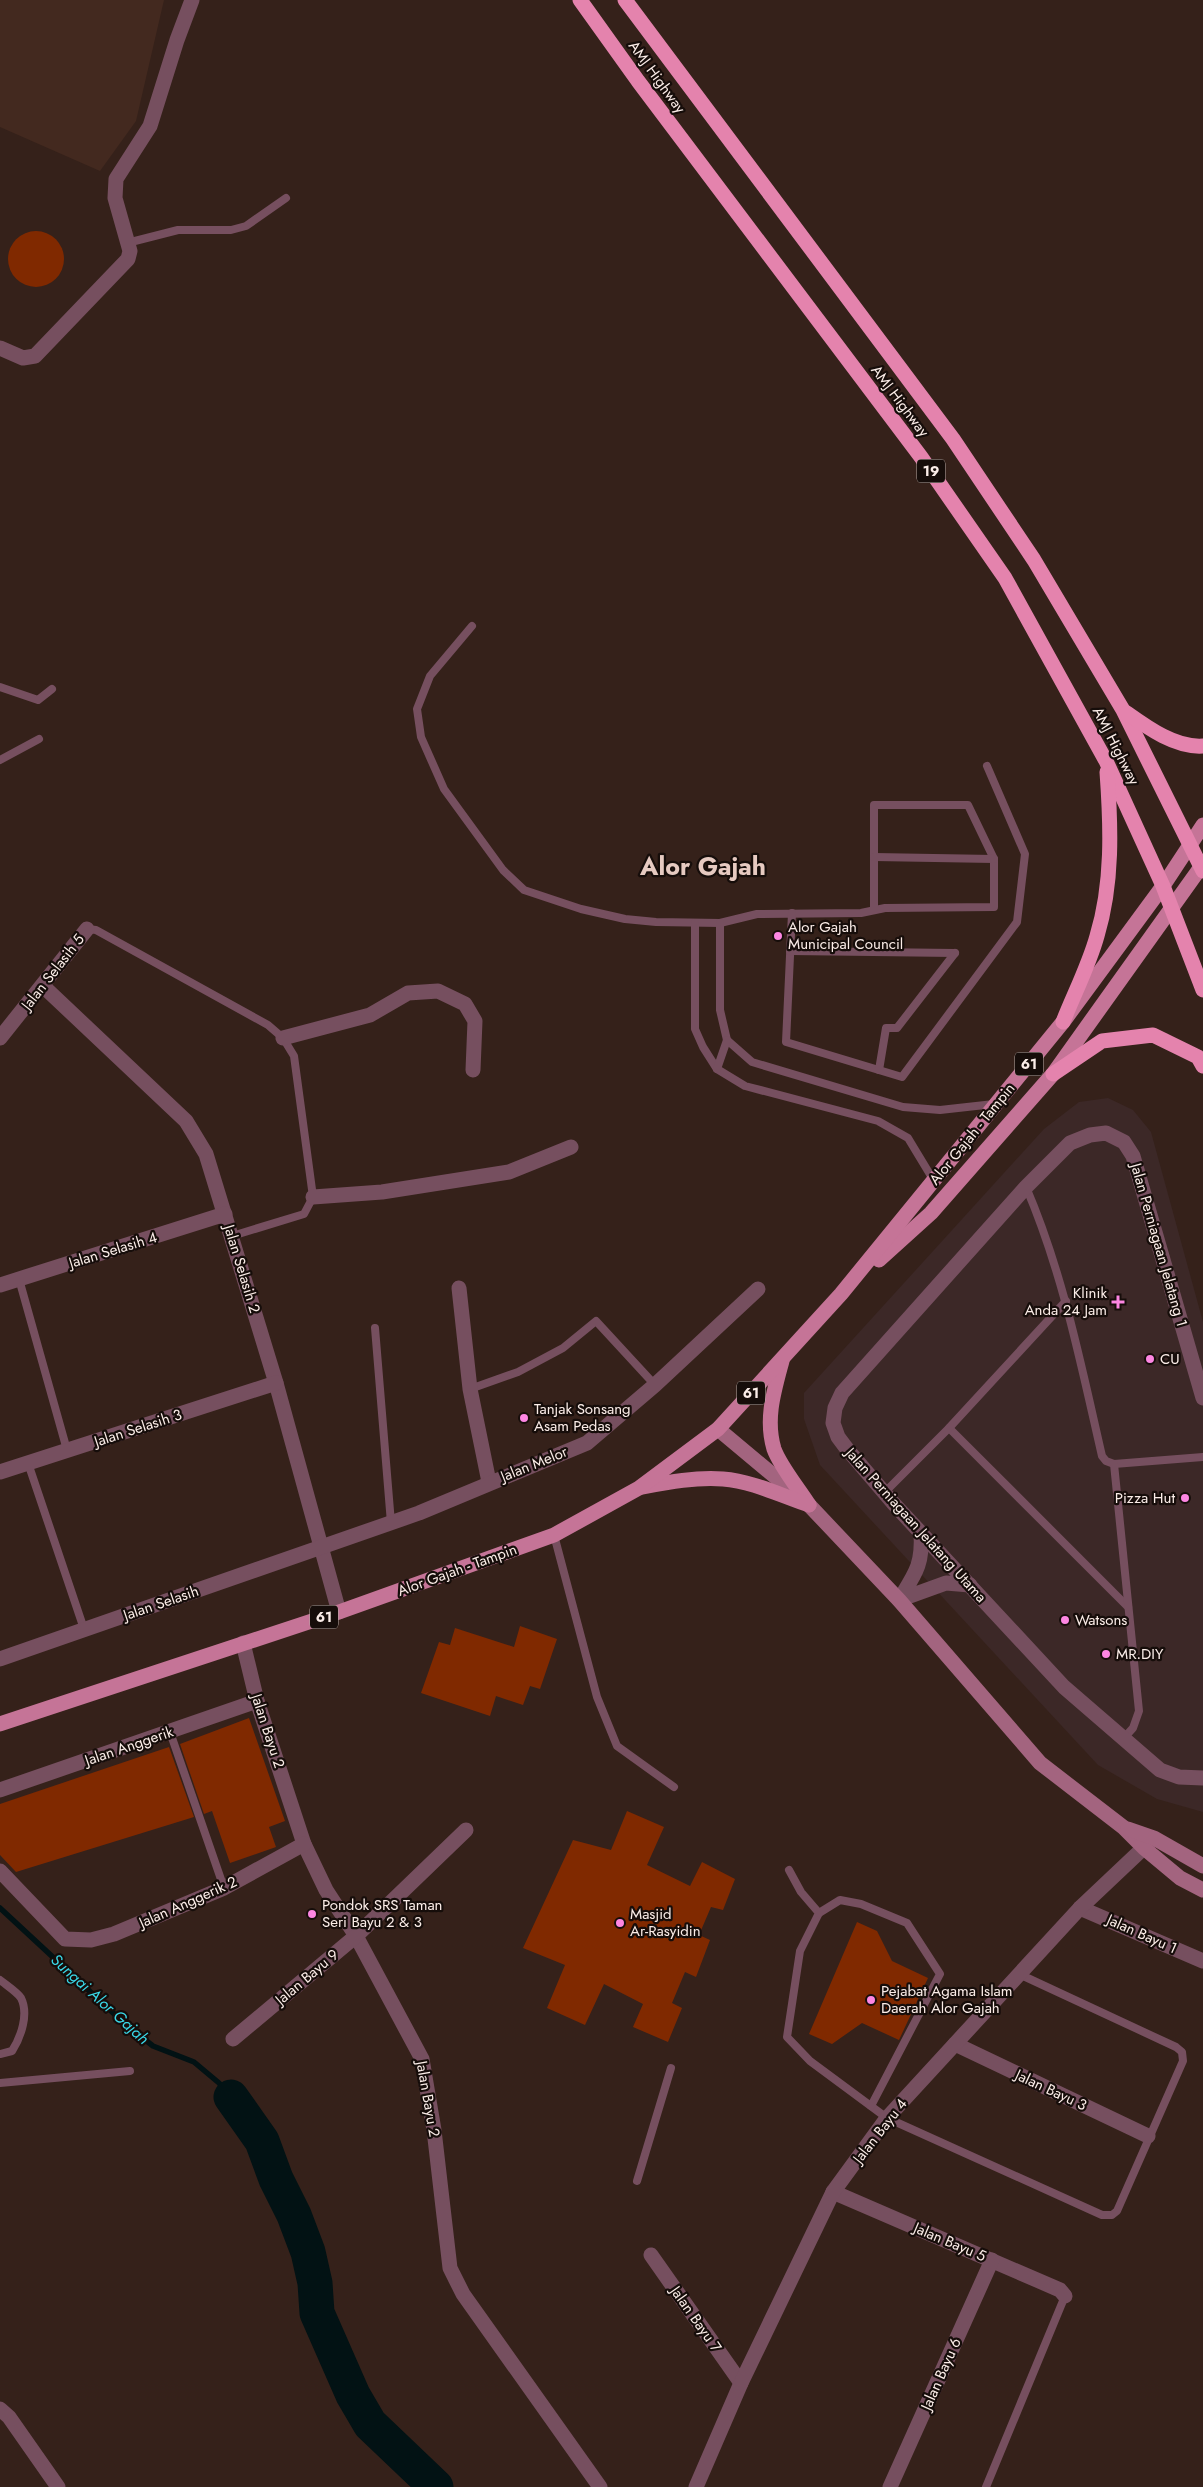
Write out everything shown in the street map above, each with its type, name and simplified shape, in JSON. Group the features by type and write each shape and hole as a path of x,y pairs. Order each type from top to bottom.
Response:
{"highway":[{"name":"AMJ Highway","path":"580,0 638,81 921,457 999,570 1106,761 1163,886 1203,990"},
{"name":"AMJ Highway","path":"625,0 953,439 1034,560 1124,710 1202,867"},
{"path":"1124,710 1166,737 1191,747 1203,746"},
{"path":"1063,1022 1097,936 1109,871 1110,822 1106,761"},
{"path":"1053,1074 1102,1041 1152,1035 1198,1057 1203,1066"}],"main road":[{"name":"Alor Gajah - Tampin","path":"0,1724 339,1612 554,1535 639,1488 718,1429 841,1294 1063,1022 1163,886 1203,824"},
{"name":"Alor Gajah - Tampin","path":"841,1294 931,1213 1053,1074 1202,867"},
{"path":"783,1358 771,1403 770,1426 775,1450 809,1505"},
{"path":"639,1488 692,1479 725,1479 757,1487 809,1505"}],"street":[{"path":"0,348 23,358 35,356 128,259 130,251 115,198 116,179 150,126 177,40 192,0"},
{"name":"Jalan Selasih 5","path":"0,1038 44,986 87,929"},
{"name":"Jalan Selasih 2","path":"44,986 186,1121 206,1154 276,1383 339,1612"},
{"path":"283,1038 370,1016 408,993 438,991 465,1004 474,1021 473,1070"},
{"name":"Jalan Perniagaan Jelatang Utama","path":"1106,1134 1090,1135 1070,1143 1026,1187 842,1393 835,1408 833,1423 838,1437 884,1492 1064,1687 1160,1770 1179,1777 1203,1778"},
{"name":"Jalan Perniagaan Jelatang 1","path":"1106,1134 1124,1142 1133,1156 1203,1398"},
{"path":"312,1197 382,1192 447,1180 509,1172 570,1147"},
{"name":"Jalan Selasih 4","path":"0,1285 225,1214"},
{"path":"459,1288 470,1389 489,1482"},
{"name":"Jalan Melor","path":"322,1546 391,1523 587,1443 655,1386 758,1289"},
{"name":"Jalan Selasih 3","path":"0,1472 276,1383"},
{"path":"718,1429 809,1505 899,1600 1040,1763 1124,1828 1149,1843 1203,1866"},
{"path":"899,1600 916,1572 923,1554 921,1533"},
{"name":"Jalan Selasih","path":"0,1659 322,1546"},
{"path":"899,1600 946,1583 970,1585"},
{"name":"Jalan Bayu 2","path":"243,1643 257,1701 304,1844 326,1890 356,1936 422,2059 434,2130 450,2268 463,2294 600,2487"},
{"name":"Jalan Anggerik","path":"0,1790 257,1701"},
{"name":"Jalan Bayu 9","path":"233,2039 356,1936 466,1830"},
{"path":"1149,1843 1180,1878 1203,1890"},
{"name":"Jalan Bayu 4","path":"696,2487 741,2383 833,2192 887,2118 1080,1908 1149,1843"},
{"name":"Jalan Anggerik 2","path":"0,1871 66,1939 91,1940 114,1934 224,1888 304,1844"},
{"name":"Jalan Bayu 1","path":"1080,1908 1203,1961"},
{"name":"Jalan Bayu 3","path":"955,2044 1148,2136"},
{"name":"Jalan Bayu 5","path":"833,2192 1060,2290 1065,2296"},
{"name":"Jalan Bayu 7","path":"651,2255 741,2383"},
{"name":"Jalan Bayu 6","path":"890,2487 992,2260"},
{"path":"0,2409 9,2417 58,2487"}],"lane":[{"path":"127,243 178,230 231,230 246,226 286,198"},
{"path":"472,626 430,676 417,709 421,737 444,788 503,870 524,890 581,909 624,919 720,923 757,914 861,913 885,908 994,907 994,859 968,805 874,805 874,910"},
{"path":"0,687 38,700 52,688"},
{"path":"0,760 39,739"},
{"path":"792,913 786,1042 902,1077 1017,922 1026,854 987,766"},
{"path":"874,857 994,859"},
{"path":"695,922 695,1029 703,1047 717,1068 745,1086 878,1121 908,1138 934,1181"},
{"path":"717,1068 727,1040 720,1010 720,923"},
{"path":"87,929 96,930 268,1025 283,1038 294,1056 312,1197 304,1214 232,1236"},
{"path":"790,951 955,953 897,1028 886,1028 879,1070"},
{"path":"727,1040 752,1062 903,1107 940,1110 997,1103"},
{"path":"1026,1187 1040,1220 1066,1301 1102,1456 1106,1461 1114,1464 1203,1457"},
{"path":"19,1279 67,1450"},
{"path":"884,1492 949,1428 1066,1301"},
{"path":"470,1389 518,1372 563,1348 596,1322 655,1386"},
{"path":"375,1328 391,1523"},
{"path":"949,1428 1128,1607"},
{"path":"28,1463 84,1630"},
{"path":"1114,1464 1139,1711 1133,1728 1123,1739"},
{"path":"554,1535 597,1697 617,1746 674,1787"},
{"path":"170,1732 224,1888"},
{"path":"789,1870 801,1892 819,1913"},
{"path":"871,2106 940,1974 908,1923 861,1904 840,1900 819,1913 800,1951 787,2037 810,2061 887,2118 1102,2216 1112,2215 1117,2211 1148,2136 1183,2060 1182,2052 1176,2047 1019,1974"},
{"path":"0,1980 20,1998 24,2016 20,2040 12,2051 0,2054"},
{"path":"638,2181 671,2068"},
{"path":"0,2083 130,2071"},
{"path":"986,2487 1065,2296"}],"shaded area":[{"path":"0,0 164,0 136,121 100,171 0,127"},
{"path":"1108,1098 1133,1110 1151,1132 1203,1322 1203,1812 1157,1799 1098,1765 820,1465 804,1419 804,1393 1044,1129 1079,1102"}],"building":[{"path":"36,231 47,233 56,239 62,248 64,259 62,270 56,279 47,285 36,287 25,285 16,279 10,270 8,259 10,248 16,239 25,233"},
{"path":"520,1626 557,1639 540,1689 530,1686 523,1705 496,1696 490,1716 421,1693 439,1642 450,1645 455,1628 514,1647"},
{"path":"249,1718 285,1821 269,1827 276,1847 230,1863 212,1811 204,1814 180,1744"},
{"path":"169,1747 194,1817 16,1872 0,1855 0,1804"},
{"name":"Masjid Ar-Rasyidin","path":"627,1811 664,1827 647,1865 690,1886 702,1862 735,1879 723,1910 711,1907 699,1935 710,1940 696,1977 685,1972 672,2003 682,2008 668,2042 633,2027 643,2004 604,1984 585,2025 547,2008 565,1965 523,1948 573,1840 611,1850"},
{"name":"Pejabat Agama Islam Daerah Alor Gajah","path":"857,1922 877,1931 892,1961 928,1978 899,2040 862,2023 832,2044 809,2034"}],"waterway":[{"name":"Sungai Alor Gajah","path":"0,1908 125,2024 153,2046 194,2062 219,2083 231,2097"},
{"name":"Sungai Alor Gajah","path":"231,2097 262,2141 276,2179 294,2215 308,2252 315,2283 317,2313 353,2395 370,2424 436,2487"}],"place":[{"name":"Alor Gajah Municipal Council","path":"778,936"},
{"name":"Klinik Anda 24 Jam","path":"1118,1302"},
{"name":"CU","path":"1150,1359"},
{"name":"Tanjak Sonsang Asam Pedas","path":"524,1418"},
{"name":"Pizza Hut","path":"1185,1498"},
{"name":"Watsons","path":"1065,1620"},
{"name":"MR.DIY","path":"1106,1654"},
{"name":"Pondok SRS Taman Seri Bayu 2 & 3","path":"312,1914"},
{"name":"Masjid Ar-Rasyidin","path":"620,1923"},
{"name":"Pejabat Agama Islam Daerah Alor Gajah","path":"871,2000"}],"district":[{"name":"Alor Gajah","path":"703,866"}]}
